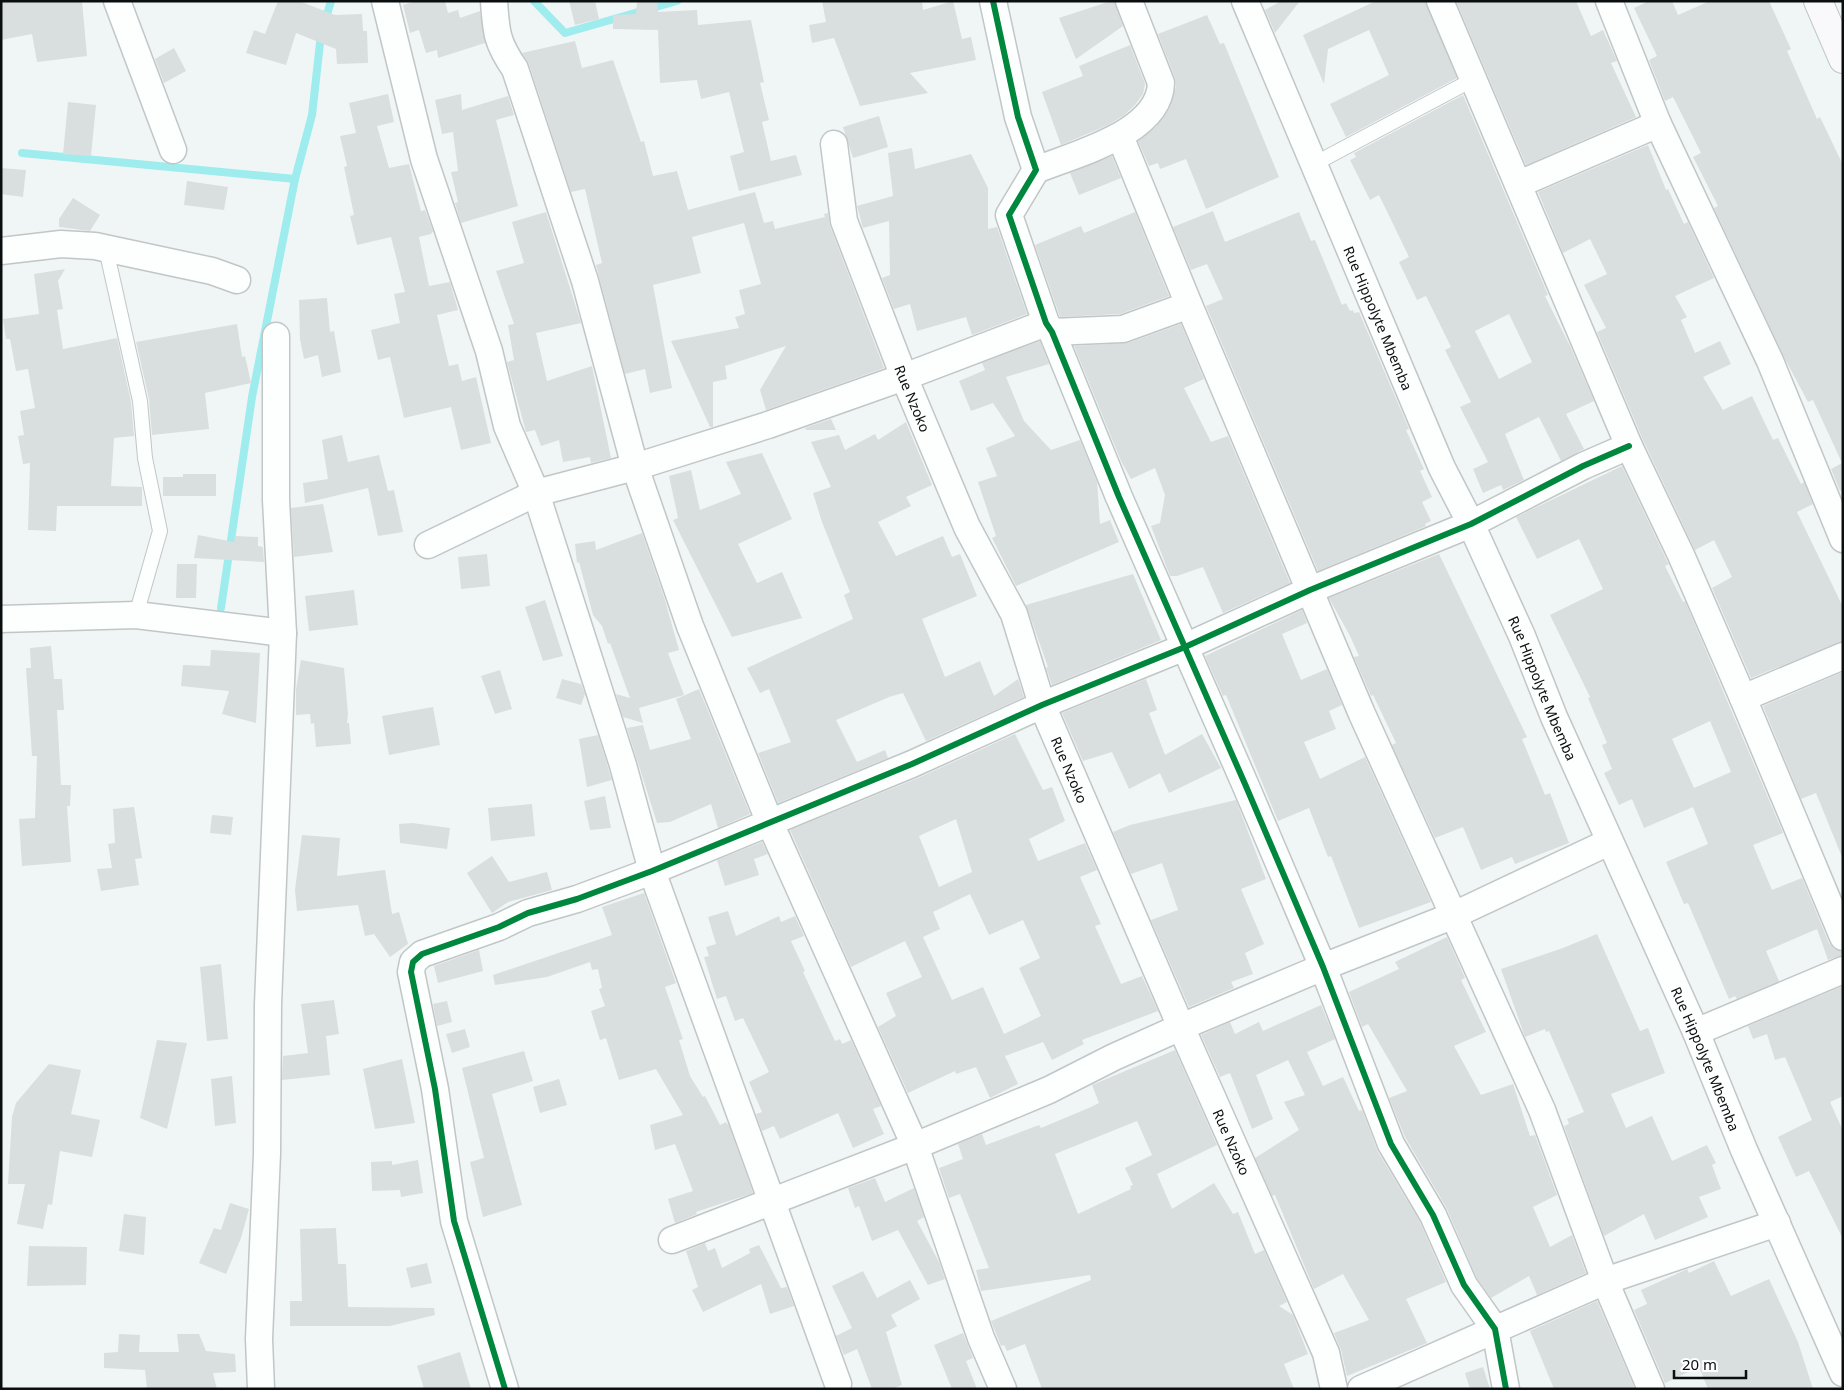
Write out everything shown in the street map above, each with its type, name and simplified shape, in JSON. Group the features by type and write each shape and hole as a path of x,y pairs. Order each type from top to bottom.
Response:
{"main road":[{"path":"1818,1 1843,59"}],"street":[{"path":"117,1 173,150"},
{"path":"385,1 424,159 489,351 507,426 536,493 624,765 652,871 838,1384"},
{"path":"494,1 496,30 500,47 515,69 586,281 635,467 690,626 770,823 915,1146 980,1338 1003,1389"},
{"path":"993,1 1018,117 1036,170"},
{"path":"1129,1 1161,83 1161,94 1154,107 1143,119 1120,136 1036,170 1009,214 1049,327 1119,497 1323,967 1391,1144 1433,1215 1464,1285 1495,1329 1506,1389"},
{"name":"Rue Hippolyte Mbemba","path":"1245,1 1442,468 1471,524 1522,636 1554,717 1696,1032 1843,1373"},
{"path":"1440,1 1629,446 1681,555 1743,698 1843,937"},
{"path":"1609,1 1658,124 1770,362 1843,539"},
{"path":"1519,184 1658,124"},
{"path":"1120,136 1188,305 1362,714 1452,916 1542,1110 1605,1281 1651,1389"},
{"name":"Rue Nzoko","path":"834,144 844,221 904,377 967,527 1014,614 1042,704 1181,1027 1326,1353 1334,1389"},
{"path":"1,251 62,244 106,249 203,269 237,280"},
{"path":"428,545 536,493 635,467 768,425 1049,327 1123,328 1188,305"},
{"path":"261,1389 259,1339 267,1154 268,1004 283,633 276,500 276,336"},
{"path":"505,1389 454,1221 434,1089 411,972 413,962 422,954 499,927 528,913 576,899 652,871 912,764 1042,704 1185,647 1310,590 1471,524 1583,466 1629,446"},
{"path":"1,619 136,615 283,633"},
{"path":"1743,698 1843,656"},
{"path":"672,1240 915,1146 1049,1090 1114,1057 1181,1027 1323,967 1452,916 1609,842"},
{"path":"1696,1032 1843,970"},
{"path":"1361,1389 1605,1281 1777,1223"}],"lane":[{"path":"1314,164 1474,79"},
{"path":"106,249 140,401 146,458 160,531 136,615"}],"building":[{"path":"1,1 82,1 87,56 37,62 32,34 1,40"},
{"path":"278,1 299,1 335,15 362,14 363,31 367,31 368,63 337,64 336,49 296,33 286,65 246,53 254,30 265,34"},
{"path":"416,1 445,1 448,13 458,10 460,18 480,11 485,43 438,58 437,50 426,53 419,30 410,33 403,5"},
{"path":"569,1 595,1 599,19 575,25"},
{"path":"637,1 657,1 658,12 697,10 698,25 751,20 764,82 760,83 769,120 762,122 771,161 796,155 802,175 739,191 730,156 744,152 729,92 701,99 697,80 660,83 658,30 613,29 613,15 636,14"},
{"path":"822,1 922,1 923,10 953,1 962,39 971,37 976,60 910,73 928,93 860,106 834,38 812,43 809,25 826,22"},
{"path":"1114,1 1123,26 1076,59 1059,18"},
{"path":"1281,1 1300,1 1275,33 1265,10"},
{"path":"1376,1 1425,1 1457,78 1346,137 1330,104 1389,75 1369,30 1328,49 1324,84 1303,35"},
{"path":"1456,1 1576,1 1591,36 1603,30 1617,61 1611,63 1636,117 1526,165"},
{"path":"1649,1 1672,1 1678,15 1710,1 1769,1 1791,49 1787,51 1817,119 1820,117 1843,165 1843,490 1840,491 1831,469 1842,463 1813,400 1808,402 1785,359 1714,208 1718,206 1693,157 1701,153 1673,97 1665,101 1649,60 1657,56 1634,8"},
{"path":"1207,15 1220,44 1224,43 1279,177 1206,209 1186,159 1160,169 1158,163 1149,166 1138,141 1156,127 1169,109 1176,86 1175,78 1158,34"},
{"path":"575,41 582,68 613,60 641,142 644,141 653,176 677,171 688,210 755,192 764,223 773,221 775,229 825,217 824,214 828,213 830,226 884,368 766,410 760,390 786,346 725,366 727,379 713,382 713,427 710,427 671,341 739,328 735,317 745,314 739,290 761,284 744,223 692,237 701,273 653,285 672,388 650,393 645,369 625,374 596,265 602,263 585,189 571,192 529,64 522,53"},
{"path":"1130,45 1145,84 1143,94 1123,116 1106,126 1061,145 1042,92 1083,76 1079,66"},
{"path":"174,48 186,71 164,83 155,59"},
{"path":"388,94 394,122 377,126 389,168 409,164 421,211 425,210 433,231 431,234 419,237 429,286 450,282 458,310 437,315 449,366 458,364 462,381 476,377 491,443 461,450 451,407 404,418 390,357 378,360 371,330 400,323 394,294 405,292 391,237 357,245 350,216 354,215 344,167 347,166 340,136 356,133 349,103"},
{"path":"461,94 462,110 508,96 514,115 496,120 518,206 461,223 455,203 458,202 451,172 458,171 453,132 442,134 435,100"},
{"path":"1463,95 1548,295 1545,296 1570,346 1594,401 1566,414 1584,449 1561,461 1539,417 1505,434 1524,480 1503,490 1501,485 1483,493 1473,469 1488,462 1460,407 1471,402 1445,350 1451,347 1426,296 1417,300 1399,262 1409,257 1379,195 1370,200 1350,160 1356,157 1354,153","holes":["1509,314 1532,362 1499,379 1475,331"]},
{"path":"68,102 96,105 91,156 63,154"},
{"path":"879,116 888,147 853,158 843,127"},
{"path":"1648,145 1666,190 1668,189 1684,224 1688,222 1714,278 1675,296 1687,317 1681,320 1695,353 1720,341 1731,364 1703,377 1723,410 1752,396 1773,440 1778,438 1801,484 1804,482 1813,504 1797,512 1843,607 1843,641 1751,678 1712,588 1732,577 1714,540 1695,550 1643,440 1597,332 1606,328 1584,285 1607,274 1590,239 1563,253 1538,192"},
{"path":"912,148 915,169 971,154 988,188 988,229 997,227 1027,314 972,335 966,317 917,331 910,304 894,309 882,278 890,275 889,221 863,228 857,206 893,196 888,153"},
{"path":"1112,156 1121,178 1079,195 1070,173"},
{"path":"1,168 26,170 23,197 1,194"},
{"path":"187,181 228,187 224,210 184,205"},
{"path":"73,198 100,215 90,231 59,227 59,219"},
{"path":"1213,211 1225,242 1299,212 1311,241 1315,240 1342,305 1346,303 1350,311 1353,310 1354,313 1359,312 1409,429 1406,430 1424,469 1420,471 1432,497 1422,502 1431,521 1425,524 1426,526 1318,571 1206,306 1223,299 1207,264 1191,270 1173,227"},
{"path":"546,212 581,323 536,333 547,381 592,366 611,458 591,463 590,457 563,462 559,440 541,446 535,430 526,432 507,362 514,360 508,325 514,324 496,271 524,263 512,222"},
{"path":"1135,212 1169,296 1120,314 1060,317 1035,245 1081,226 1084,233"},
{"path":"65,269 58,281 63,309 57,310 63,349 117,338 131,402 134,436 114,438 111,486 142,487 142,506 57,506 56,531 28,530 30,463 23,464 18,436 24,435 20,411 35,408 28,369 16,371 10,339 6,339 3,319 39,314 34,274"},
{"path":"327,298 330,332 334,331 341,372 322,377 318,355 304,359 300,339 299,300"},
{"path":"237,324 242,357 245,356 251,383 205,393 209,429 152,435 149,399 136,342"},
{"path":"1181,324 1204,379 1184,388 1211,442 1228,436 1290,583 1223,613 1203,567 1177,576 1170,576 1151,526 1160,523 1165,495 1155,468 1131,479 1121,461 1074,346 1128,343"},
{"path":"1040,341 1049,364 1006,377 1024,421 1051,450 1080,440 1097,482 1100,524 1110,520 1119,542 1016,586 992,538 996,536 978,482 997,476 986,448 1015,436 993,403 971,411 959,381 985,370 982,363"},
{"path":"831,419 836,430 806,430 805,428"},
{"path":"906,422 932,485 906,497 911,506 878,522 896,556 943,536 952,557 960,554 977,596 922,619 945,677 980,661 994,696 1018,679 1024,697 926,741 903,693 889,697 836,720 857,762 885,750 888,758 778,803 758,753 791,742 769,689 760,693 747,668 853,619 844,595 850,592 822,522 813,493 831,487 811,442 839,435 845,450 875,434 878,440"},
{"path":"342,435 348,462 379,455 388,491 394,490 403,532 378,536 368,488 305,503 303,483 328,479 322,440"},
{"path":"762,453 792,519 738,544 757,583 782,572 802,618 732,637 673,520 678,518 669,476 691,470 700,510 741,494 726,462"},
{"path":"1622,466 1669,564 1665,566 1683,602 1685,601 1783,833 1753,845 1772,890 1802,878 1829,943 1834,949 1843,952 1843,955 1828,960 1817,929 1766,951 1779,981 1737,999 1735,996 1729,999 1688,903 1684,904 1666,862 1708,844 1693,807 1644,828 1632,799 1619,805 1604,773 1612,769 1602,745 1607,743 1588,698 1590,697 1550,615 1603,589 1579,539 1537,559 1516,517","holes":["1710,721 1731,772 1694,788 1672,739"]},
{"path":"183,474 216,474 216,496 163,496 163,477 183,477"},
{"path":"323,504 333,552 294,557 291,508"},
{"path":"642,533 664,597 679,650 668,653 684,695 639,708 643,723 623,717 616,694 630,698 610,643 608,644 602,626 593,615 579,562 577,563 575,544 595,541 596,550"},
{"path":"198,535 234,542 235,536 258,537 258,546 263,547 264,562 194,558"},
{"path":"487,554 490,586 461,589 458,557"},
{"path":"1439,554 1527,737 1522,739 1545,795 1550,793 1569,843 1515,864 1512,857 1481,870 1463,827 1435,838 1392,745 1396,743 1373,695 1371,696 1354,657 1359,656 1329,598"},
{"path":"177,564 197,564 196,598 176,598"},
{"path":"1133,574 1161,640 1052,685 1046,668 1048,667 1026,605"},
{"path":"354,590 358,625 309,631 305,596"},
{"path":"545,600 563,656 543,661 525,607"},
{"path":"1302,610 1307,623 1282,634 1301,680 1327,669 1342,705 1329,711 1336,729 1304,742 1320,779 1365,757 1431,902 1359,928 1331,856 1328,857 1309,808 1278,821 1226,695 1223,696 1205,656"},
{"path":"51,646 54,679 62,679 64,710 57,710 61,785 71,785 70,806 67,806 71,862 22,866 19,819 35,818 37,756 32,756 26,668 31,668 30,648"},
{"path":"211,650 260,653 256,723 222,714 229,691 181,686 183,665 210,666"},
{"path":"301,660 344,668 347,723 349,723 351,744 316,747 314,723 311,724 310,714 296,715 296,689"},
{"path":"500,670 512,709 495,714 481,676"},
{"path":"1843,672 1842,857 1816,793 1801,799 1763,706"},
{"path":"562,679 581,684 585,694 581,705 556,698"},
{"path":"1146,679 1157,710 1149,713 1165,755 1202,734 1221,768 1169,793 1160,773 1129,789 1112,752 1083,761 1062,713"},
{"path":"699,689 750,814 718,828 711,804 670,822 657,823 627,728 643,725 650,750 691,739 676,699"},
{"path":"433,707 440,745 389,755 382,716"},
{"path":"1015,734 1043,790 1052,787 1065,821 1029,839 1038,861 1085,843 1097,870 1080,877 1101,924 1095,926 1121,984 1142,976 1158,1011 1082,1040 1084,1044 1052,1060 1043,1042 1005,1056 1018,1084 990,1098 976,1067 956,1074 955,1071 908,1093 878,1027 896,1016 886,993 922,977 905,941 851,967 790,830 918,778","holes":["956,819 972,872 939,887 919,836","970,894 989,935 1023,920 1040,958 1019,968 1041,1016 1004,1034 983,987 952,1000 923,937 940,929 933,912"]},
{"path":"598,735 612,780 587,787 579,739"},
{"path":"605,796 611,828 590,830 584,801"},
{"path":"1236,800 1266,879 1241,889 1264,944 1245,953 1253,974 1231,982 1234,988 1189,1007 1151,920 1178,910 1162,863 1131,874 1113,832 1130,825"},
{"path":"532,804 535,836 491,841 488,808"},
{"path":"134,807 142,858 135,859 139,885 101,891 97,869 112,868 108,844 115,843 113,809"},
{"path":"212,815 233,817 231,835 210,833"},
{"path":"412,823 450,828 447,849 400,843 399,824"},
{"path":"302,835 340,838 337,876 385,870 392,914 399,912 408,944 390,957 374,934 365,936 358,905 297,911 295,890"},
{"path":"762,842 768,854 754,859 759,875 725,886 717,860"},
{"path":"492,856 509,882 547,872 552,890 508,902 492,913 467,873"},
{"path":"644,893 676,983 665,987 683,1039 679,1040 690,1076 703,1097 705,1096 720,1125 726,1122 729,1126 753,1193 696,1212 697,1214 675,1223 668,1199 693,1191 675,1144 655,1150 650,1125 683,1115 656,1069 619,1080 606,1038 600,1040 591,1011 605,1006 599,989 602,988 598,969 592,970 590,962 547,977 495,985 493,975 612,935 602,907"},
{"path":"728,911 736,936 779,916 781,922 795,916 804,936 791,941 805,971 803,972 835,1041 840,1039 842,1044 851,1040 881,1106 873,1109 884,1134 853,1148 838,1113 780,1139 774,1126 762,1131 756,1114 762,1112 749,1082 769,1072 743,1018 735,1021 726,996 717,999 704,957 709,956 706,947 716,944 708,917"},
{"path":"1597,934 1640,1031 1648,1028 1665,1073 1611,1094 1626,1128 1652,1116 1672,1161 1707,1145 1716,1163 1712,1165 1721,1189 1699,1197 1708,1217 1655,1240 1644,1214 1604,1236 1564,1126 1569,1124 1567,1119 1584,1112 1549,1031 1546,1032 1545,1029 1525,1037 1501,969 1563,948"},
{"path":"1447,937 1465,978 1461,980 1486,1032 1454,1046 1481,1095 1513,1084 1530,1136 1535,1135 1557,1195 1533,1207 1550,1247 1572,1235 1586,1273 1537,1295 1529,1276 1491,1298 1477,1278 1446,1207 1405,1137 1389,1098 1407,1091 1368,1024 1362,1027 1349,992 1399,969 1395,962"},
{"path":"479,950 483,971 438,983 434,966"},
{"path":"221,964 228,1039 207,1041 200,967"},
{"path":"1843,986 1843,1096 1830,1102 1843,1131 1843,1239 1809,1171 1796,1177 1778,1137 1812,1120 1785,1057 1775,1060 1767,1034 1753,1039 1748,1026"},
{"path":"334,1000 339,1034 326,1036 330,1075 282,1080 283,1056 308,1053 301,1004"},
{"path":"447,1001 452,1022 437,1026 433,1004"},
{"path":"1321,1005 1335,1039 1307,1052 1323,1086 1343,1077 1359,1111 1362,1110 1378,1152 1420,1222 1446,1282 1406,1299 1427,1343 1347,1376 1341,1350 1334,1333 1369,1320 1343,1274 1314,1289 1275,1195 1272,1196 1255,1158 1299,1130 1284,1102 1305,1095 1288,1060 1256,1075 1273,1119 1252,1129 1230,1073 1220,1077 1201,1035 1230,1022 1235,1034 1259,1022 1263,1031"},
{"path":"465,1029 470,1047 452,1053 446,1034"},
{"path":"157,1040 187,1043 167,1129 140,1118"},
{"path":"1175,1050 1217,1145 1157,1174 1172,1209 1214,1183 1233,1214 1238,1212 1255,1254 1264,1250 1287,1302 1279,1306 1293,1315 1308,1354 1284,1364 1294,1389 1042,1389 1025,1344 1007,1351 1004,1345 1001,1346 991,1321 1091,1280 1090,1275 981,1291 976,1270 989,1268 960,1194 949,1198 939,1168 963,1159 958,1144 982,1134 986,1145 1039,1125 1041,1128 1099,1103 1092,1085","holes":["1137,1121 1152,1155 1125,1168 1133,1185 1130,1186 1131,1189 1078,1214 1055,1154"]},
{"path":"524,1051 533,1081 492,1094 522,1205 483,1217 470,1162 484,1158 462,1068"},
{"path":"402,1059 415,1123 375,1129 363,1069"},
{"path":"49,1064 81,1070 71,1114 100,1120 92,1157 60,1151 52,1205 48,1204 43,1229 17,1224 25,1184 8,1184 12,1117 16,1103"},
{"path":"232,1076 236,1123 215,1126 211,1079"},
{"path":"559,1079 567,1105 540,1113 533,1087"},
{"path":"418,1160 423,1193 401,1197 400,1190 372,1191 371,1162 392,1161 392,1165"},
{"path":"875,1178 885,1202 914,1188 924,1217 917,1221 939,1262 945,1279 928,1285 898,1230 872,1241 859,1206 855,1208 848,1188"},
{"path":"230,1203 249,1209 241,1238 226,1274 199,1263 214,1228 221,1230"},
{"path":"124,1214 146,1217 144,1255 119,1251"},
{"path":"336,1228 338,1264 346,1264 348,1307 434,1308 435,1315 390,1326 290,1326 290,1301 302,1301 300,1229"},
{"path":"705,1243 708,1251 715,1248 722,1268 750,1253 749,1249 759,1245 781,1288 787,1287 794,1306 770,1314 761,1284 703,1312 692,1290 698,1287 686,1251"},
{"path":"29,1246 87,1247 86,1285 27,1286"},
{"path":"1714,1261 1731,1296 1769,1279 1798,1342 1813,1389 1708,1389 1699,1367 1665,1383 1634,1310 1647,1304 1641,1290 1687,1269 1689,1273"},
{"path":"427,1263 432,1283 411,1288 406,1268"},
{"path":"863,1271 877,1298 910,1280 920,1299 891,1315 897,1326 886,1332 902,1385 892,1389 872,1389 857,1349 844,1355 836,1336 852,1328 832,1286"},
{"path":"1597,1301 1635,1389 1554,1389 1530,1331"},
{"path":"963,1333 973,1358 966,1361 977,1389 952,1389 934,1345"},
{"path":"119,1334 140,1335 139,1352 179,1352 177,1334 199,1334 206,1351 235,1354 236,1372 213,1373 217,1389 147,1389 145,1370 104,1368 104,1353 118,1352"},
{"path":"460,1352 471,1389 424,1389 417,1366"},
{"path":"1483,1367 1490,1389 1470,1389 1465,1373"}],"waterway":[{"path":"325,21 331,1"},
{"path":"534,1 565,33 677,1"},
{"path":"221,608 252,397 295,179 312,115 321,34"},
{"path":"22,153 295,179"}],"cycle path":[{"path":"993,1 1018,117 1036,170 1009,215 1046,323 1052,332 1119,497 1323,967 1391,1144 1433,1215 1464,1285 1495,1329 1506,1389"},
{"path":"505,1389 454,1221 435,1089 411,972 413,962 422,954 499,927 528,913 577,899 652,871 912,764 1042,705 1185,647 1310,590 1471,524 1583,466 1629,446"}]}
